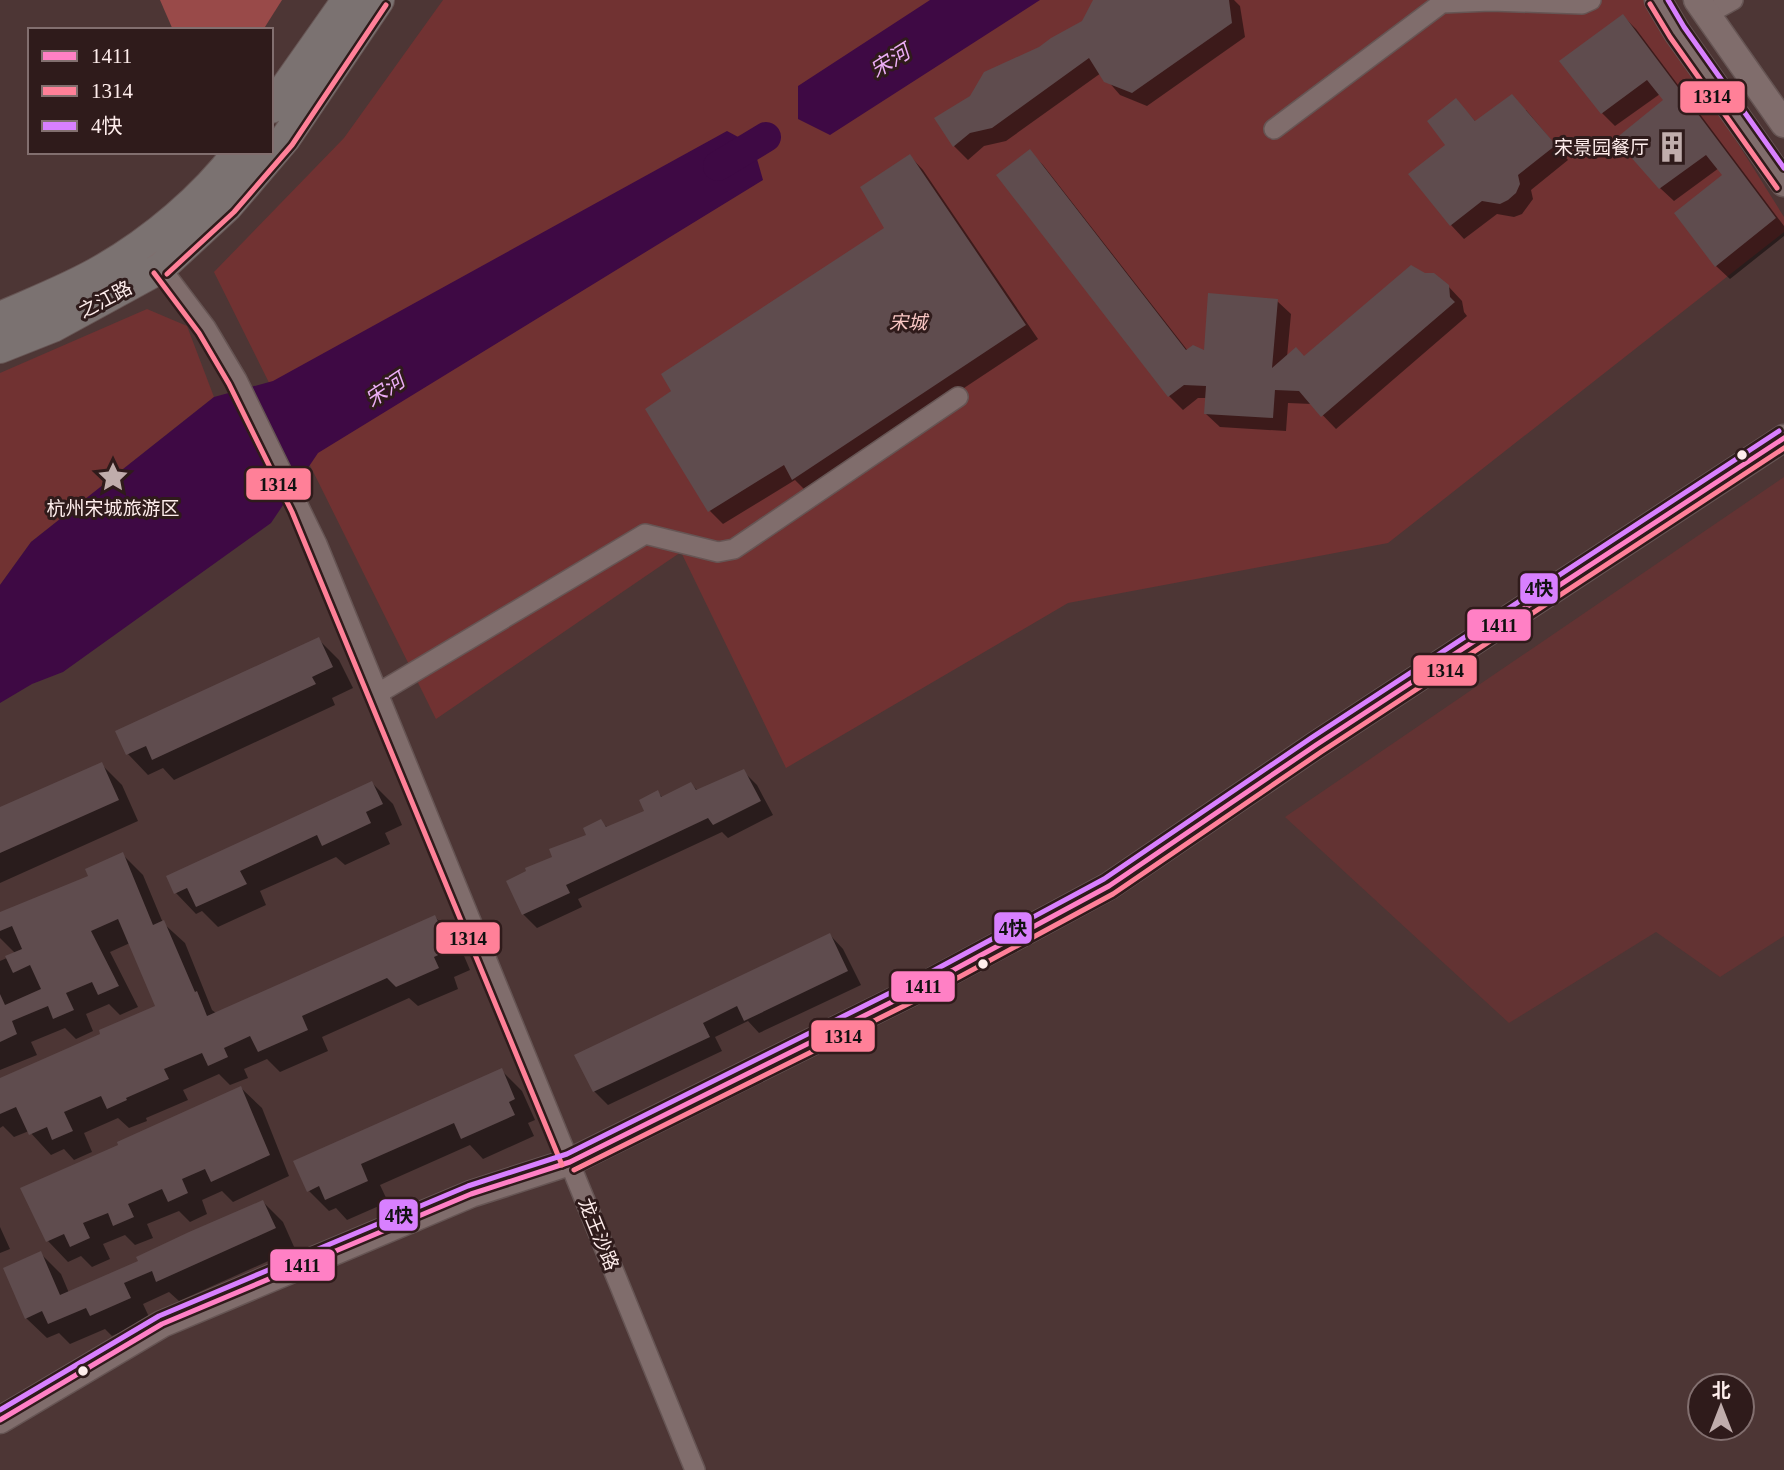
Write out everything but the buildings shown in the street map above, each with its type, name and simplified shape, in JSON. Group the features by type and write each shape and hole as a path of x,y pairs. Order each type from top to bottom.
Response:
{"main road":[{"path":"273,105 347,0"},
{"name":"之江路","path":"273,153 379,0"},
{"name":"之江路","path":"0,317 103,269 181,212 228,166 237,154"},
{"name":"之江路","path":"0,348 52,327 161,268 228,206 272,154"}],"street":[{"path":"1274,130 1442,3 1491,1 1582,4 1591,0"},
{"path":"1658,0 1677,32 1784,183"},
{"path":"1733,0 1702,7 1784,124"},
{"name":"龙王沙路","path":"141,242 206,328 237,380 300,508 695,1470"},
{"path":"377,694 645,534 718,552 734,550 958,397"},
{"path":"0,1420 162,1324 471,1194 570,1162 920,988 1110,886 1339,730 1784,439"}],"shaded area":[{"path":"160,0 282,0 264,28 172,28"},
{"path":"1784,477 1784,936 1720,977 1656,932 1509,1023 1285,817"}],"green space":[{"name":"宋城","path":"443,0 1648,0 1784,217 1784,232 1388,543 1068,603 786,768 681,552 436,719 214,272 344,138"},
{"path":"147,309 187,326 214,397 31,542 0,585 0,373"}],"water":[{"path":"930,0 1040,0 830,135 798,119 798,86"},
{"path":"727,131 753,145 763,180 318,453 271,523 63,672 32,684 0,703 0,585 31,542 214,397 273,381"}],"waterway":[{"name":"宋河","path":"718,166 766,137"}],"transit line":[{"name":"4快","path":"1668,0 1684,27 1784,168"},
{"name":"1314","path":"1650,4 1670,37 1777,188"},
{"name":"1314","path":"167,274 234,212 292,145 386,5"},
{"name":"1314","path":"154,273 199,333 229,384 292,512 562,1165"},
{"name":"4快","path":"0,1410 159,1316 468,1186 567,1154 916,980 1104,879 1311,738 1779,431"},
{"name":"1411","path":"0,1420 162,1324 471,1194 570,1162 920,988 1109,886 1316,745 1784,438"},
{"name":"1314","path":"574,1170 924,996 1113,894 1321,752 1784,448"}],"place":[{"name":"宋景园餐厅","path":"1672,147"},
{"name":"杭州宋城旅游区","path":"113,477"}]}
